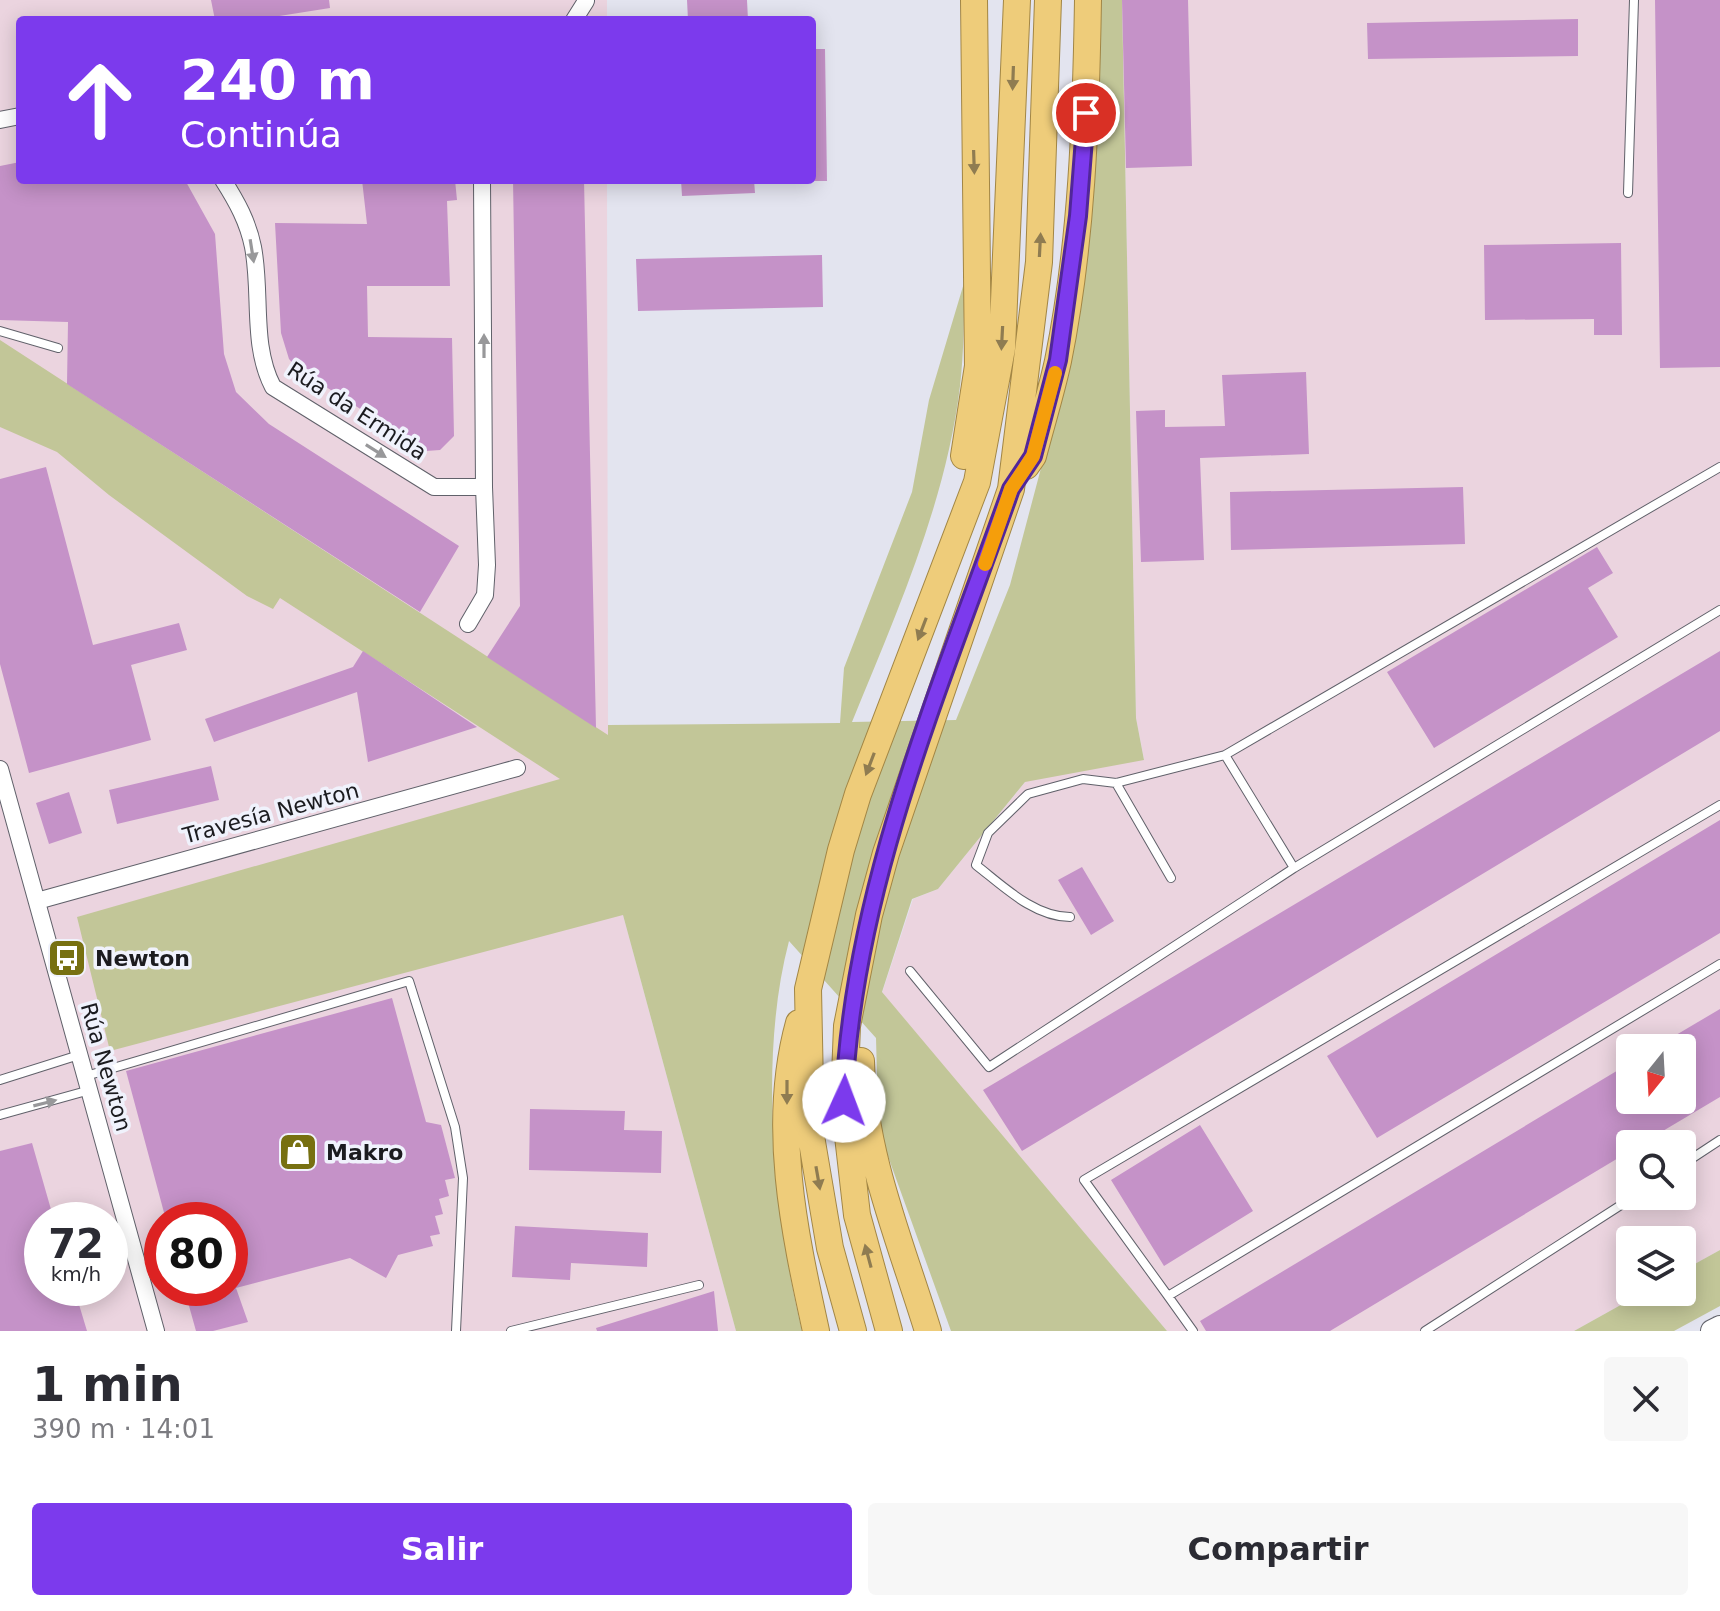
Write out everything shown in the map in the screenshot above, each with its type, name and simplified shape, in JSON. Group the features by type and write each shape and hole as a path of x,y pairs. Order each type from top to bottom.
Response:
{"highway":[{"path":"946,567 978,366 974,0"},
{"path":"815,1327 789,1203 786,1082 845,836 977,482 1002,348 1017,0"},
{"path":"889,1331 857,1215 844,1101 847,1026 886,853 1011,489 1039,262 1048,0"},
{"path":"1011,489 1033,456 1058,360 1078,216 1086,113 1088,0"},
{"path":"864,941 860,1045 865,1120 928,1331"},
{"path":"808,989 811,1136 830,1248 853,1331"}],"main road":[{"path":"1712,1331 1720,1327"}],"street":[{"name":"Rúa da Ermida","path":"226,184 243,210 253,248 263,367 273,387 434,487 484,487"},
{"path":"468,624 485,595 487,565 482,184"},
{"name":"Travesía Newton","path":"37,901 517,768"},
{"name":"Rúa Newton","path":"0,769 156,1331"}],"lane":[{"path":"1628,193 1634,0"},
{"path":"0,331 58,348"},
{"path":"1070,917 1057,917 1033,907 976,865 988,833 1028,794 1083,779 1116,783 1225,755 1720,467"},
{"path":"910,971 989,1067 1294,868 1720,610"},
{"path":"1225,755 1294,868"},
{"path":"1116,783 1171,878"},
{"path":"1193,1331 1084,1180 1720,805"},
{"path":"1168,1296 1720,964"},
{"path":"0,1115 88,1083 409,981 455,1127 463,1178 456,1331"},
{"path":"0,1080 80,1055"},
{"path":"1696,1156 1720,1140"},
{"path":"1425,1331 1616,1208"},
{"path":"511,1331 699,1285"}],"shaded area":[{"path":"0,0 607,0 607,16 16,16 16,184 607,184 608,725 623,915 736,1331 0,1331"},
{"path":"1122,0 1720,0 1720,1250 1696,1263 1696,1226 1616,1226 1616,1306 1619,1306 1574,1331 1167,1331 882,993 913,899 938,889 1026,781 1144,759 1136,718"}],"green space":[{"path":"1100,0 1122,0 1136,718 1144,760 1025,782 938,889 912,899 882,992 1167,1331 951,1331 885,1148 878,1113 876,1038 789,941 774,1035 773,1136 784,1237 802,1331 736,1331 623,915 110,1051 77,917 560,779 280,598 273,609 247,596 109,495 57,452 0,427 0,340 608,735 608,725 840,723 844,668 912,492 929,400 964,283 960,386 943,473 917,557 852,722 956,720 1010,585 1066,374"},
{"path":"1720,1250 1720,1306 1674,1331 1574,1331 1619,1306 1696,1306 1696,1263"}],"building":[{"path":"211,0 329,0 330,8 279,16 214,16"},
{"path":"687,0 747,0 748,16 688,16"},
{"path":"1122,0 1188,0 1192,166 1126,168"},
{"path":"1655,0 1720,0 1720,367 1660,368"},
{"path":"1578,19 1578,56 1368,59 1367,23"},
{"path":"816,49 825,49 827,181 816,181"},
{"path":"16,163 16,184 187,184 215,234 224,354 236,392 269,424 459,546 420,612 67,384 68,322 0,320 0,166"},
{"path":"362,184 455,184 457,200 447,201 450,286 367,286 368,337 452,338 454,436 440,450 426,451 298,369 289,359 281,333 275,223 367,224"},
{"path":"513,184 584,184 596,728 487,657 520,606"},
{"path":"681,184 754,184 755,193 682,196"},
{"path":"1621,243 1622,335 1594,335 1594,319 1485,320 1484,245"},
{"path":"822,255 823,307 638,311 636,259"},
{"path":"1306,372 1309,454 1200,458 1204,560 1141,562 1136,411 1165,410 1165,427 1225,426 1222,375"},
{"path":"46,467 93,645 179,623 187,650 131,665 151,740 29,773 0,664 0,479"},
{"path":"1463,487 1465,544 1231,550 1230,492"},
{"path":"1597,547 1613,573 1588,588 1618,637 1434,748 1387,672"},
{"path":"363,651 477,727 368,762 357,692 214,742 205,719 353,667"},
{"path":"1720,651 1720,731 1022,1151 983,1090"},
{"path":"211,766 219,800 117,824 109,790"},
{"path":"69,792 82,833 49,844 36,803"},
{"path":"1720,820 1720,933 1377,1138 1327,1056"},
{"path":"1082,867 1114,921 1091,935 1058,880"},
{"name":"Makro","path":"392,998 426,1122 441,1125 455,1178 445,1180 449,1196 439,1199 443,1214 435,1216 440,1234 430,1236 433,1246 398,1255 386,1278 350,1258 248,1285 248,1202 161,1202 126,1071"},
{"path":"1720,1009 1720,1097 1696,1111 1696,1034 1678,1034"},
{"path":"1616,1071 1616,1114 1691,1114 1665,1130 1616,1130 1616,1159 1330,1331 1206,1331 1200,1321"},
{"path":"530,1109 625,1111 624,1130 662,1131 661,1173 529,1170"},
{"path":"1200,1125 1253,1211 1164,1266 1111,1180"},
{"path":"32,1143 49,1202 24,1202 24,1306 79,1306 87,1331 0,1331 0,1151"},
{"path":"515,1226 648,1233 647,1267 571,1263 570,1280 512,1277"},
{"path":"714,1291 718,1331 597,1331 596,1328"},
{"name":"Makro","path":"189,1306 242,1306 248,1322 213,1331 196,1331"}],"slow traffic":[{"path":"985,564 1011,489 1033,456 1055,373"}],"place":[{"name":"Newton","path":"67,958"},
{"name":"Makro","path":"298,1152"}],"route":[{"path":"844,1101 847,1026 869,915 886,853 1011,489 1033,456 1058,360 1078,216 1086,113"}]}
